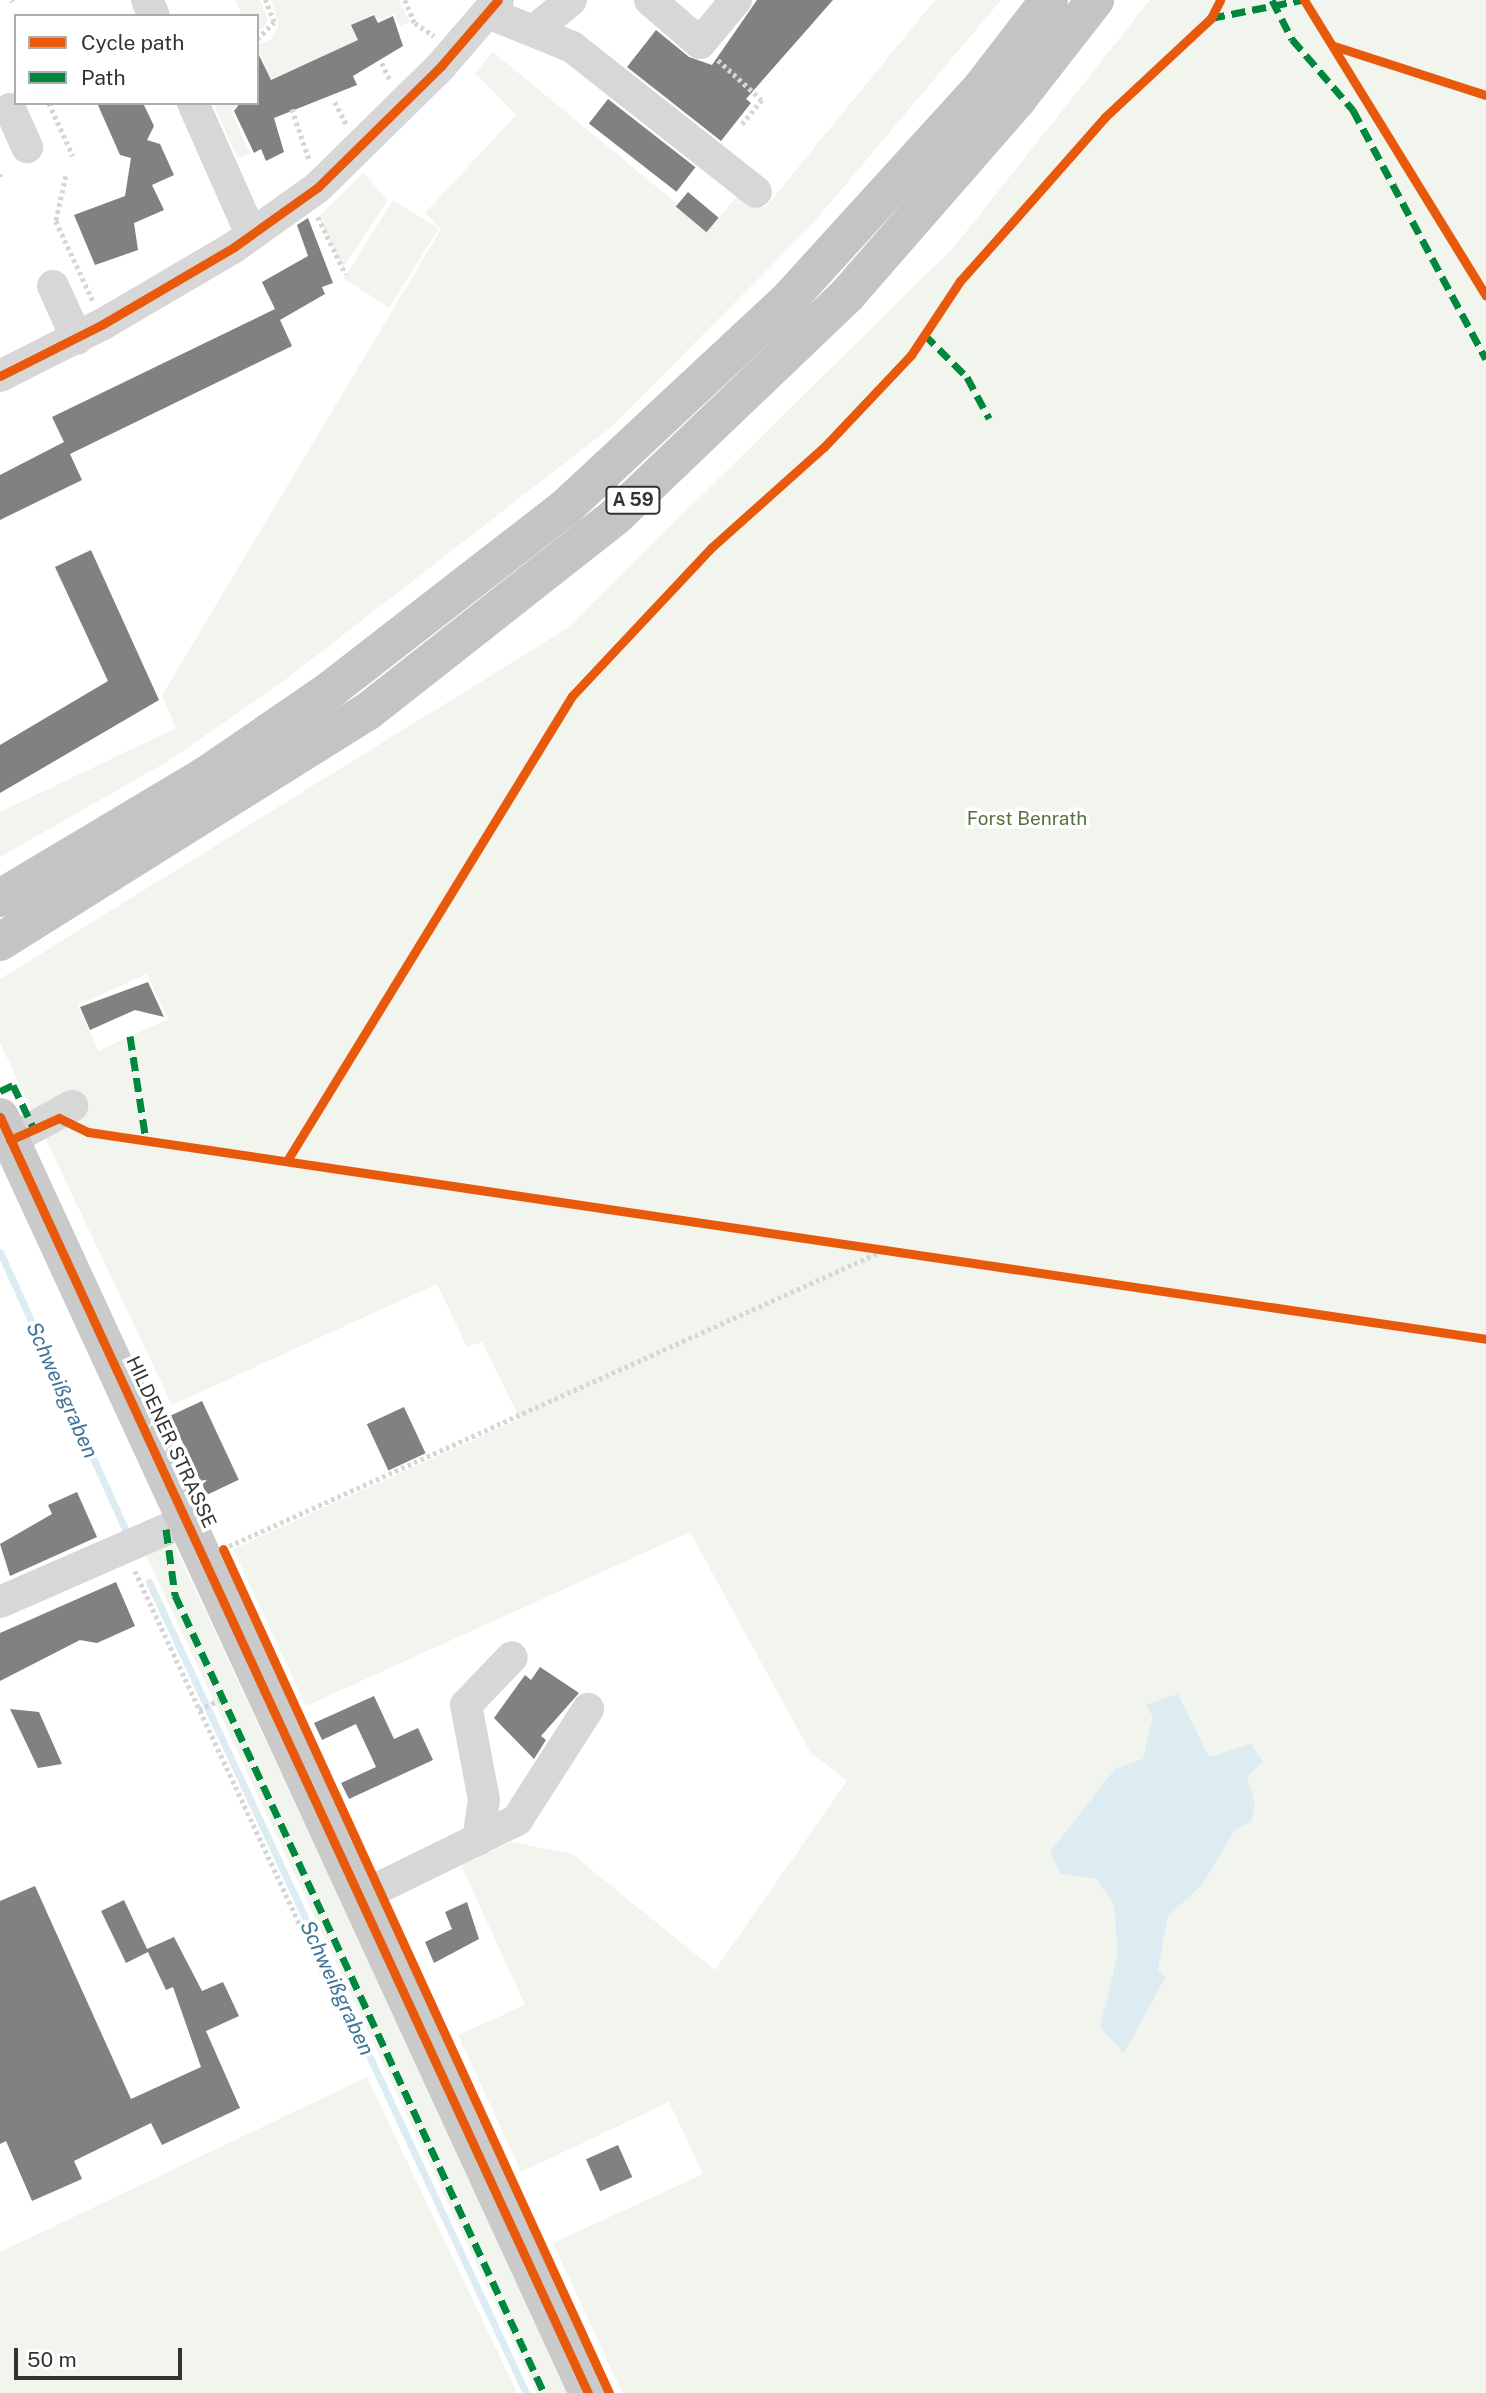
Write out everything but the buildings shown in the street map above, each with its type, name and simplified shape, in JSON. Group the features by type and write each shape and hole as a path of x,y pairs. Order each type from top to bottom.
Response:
{"highway":[{"name":"A 59","path":"0,898 59,866 330,690 566,507 790,298 981,88 1049,0"},
{"name":"A 59","path":"0,942 80,898 367,712 616,516 848,293 1017,100 1095,0"}],"main road":[{"name":"HILDENER STRASSE","path":"5,1128 203,1528 362,1896 588,2393"}],"street":[{"path":"535,30 571,0"},
{"path":"650,0 700,43 736,0"},
{"path":"0,376 90,332 251,233 309,193 455,51 493,6 572,47 756,192"},
{"path":"194,105 251,233"},
{"path":"10,109 27,147"},
{"path":"53,286 90,332"},
{"path":"5,1128 72,1106"},
{"path":"0,1602 125,1548 203,1528"},
{"path":"478,1840 484,1800 466,1704 512,1657"},
{"path":"362,1896 517,1820 588,1709"}],"path":[{"path":"259,38 268,34 274,22 265,0"},
{"path":"405,0 415,23 455,51"},
{"path":"700,43 762,100 740,127"},
{"path":"50,105 73,156"},
{"path":"292,109 309,193 346,275"},
{"path":"66,176 56,221 90,332"},
{"path":"203,1528 223,1549 889,1248"},
{"path":"125,1548 335,1991 355,1982"},
{"path":"201,1709 223,1698"}],"green space":[{"path":"235,0 260,0 268,19 259,30 259,14 241,14"},
{"path":"271,0 399,0 410,22 400,26 394,14 380,20 373,14 353,24 361,43 270,79 259,44 271,40 279,25"},
{"path":"935,0 1001,0 809,228 610,428 285,680 167,762 0,857 0,812 176,728 162,695 441,229 425,213 516,115 475,73 493,52 709,230 742,190 765,208"},
{"name":"Forst Benrath","path":"1150,0 1486,0 1486,2393 622,2393 553,2243 703,2174 669,2102 521,2172 458,2035 525,2005 461,1865 511,1842 572,1854 715,1970 847,1781 810,1752 690,1532 306,1706 233,1549 520,1419 482,1342 467,1347 437,1284 172,1405 0,1043 0,979 566,629 954,247","holes":["147,974 168,1019 98,1051 78,1005"]},
{"path":"214,105 237,105 231,111 250,153 238,159"},
{"path":"363,173 388,200 343,268 318,217"},
{"path":"393,200 439,229 390,307 344,279"},
{"path":"172,1540 569,2391 537,2393 145,1553"},
{"path":"367,2077 517,2393 0,2393 0,2252"}],"shaded area":[{"path":"1178,1694 1209,1757 1251,1744 1263,1762 1247,1776 1255,1805 1251,1822 1235,1830 1202,1885 1168,1916 1158,1969 1165,1978 1124,2053 1100,2027 1118,1954 1114,1905 1097,1879 1060,1873 1050,1852 1115,1769 1143,1759 1153,1717 1146,1705"}],"waterway":[{"name":"Schweißgraben","path":"0,1252 125,1529"},
{"name":"Schweißgraben","path":"149,1582 526,2393"}],"marked path":[{"path":"1272,0 1292,39 1353,110 1486,359"},
{"path":"1211,18 1301,0"},
{"path":"924,334 967,377 989,418"},
{"path":"130,1036 146,1140"},
{"path":"0,1091 13,1085 34,1129"},
{"path":"166,1529 175,1595 544,2393"}],"cycle path":[{"path":"0,376 103,324 234,247 318,187 441,66 498,0"},
{"path":"288,1159 572,696 712,547 824,447 911,355 960,281 1105,117 1211,18 1220,0"},
{"path":"1304,0 1486,296"},
{"path":"1334,46 1486,95"},
{"path":"0,1117 588,2393"},
{"path":"10,1140 59,1118 88,1132 1486,1339"},
{"path":"223,1549 609,2393"}]}
